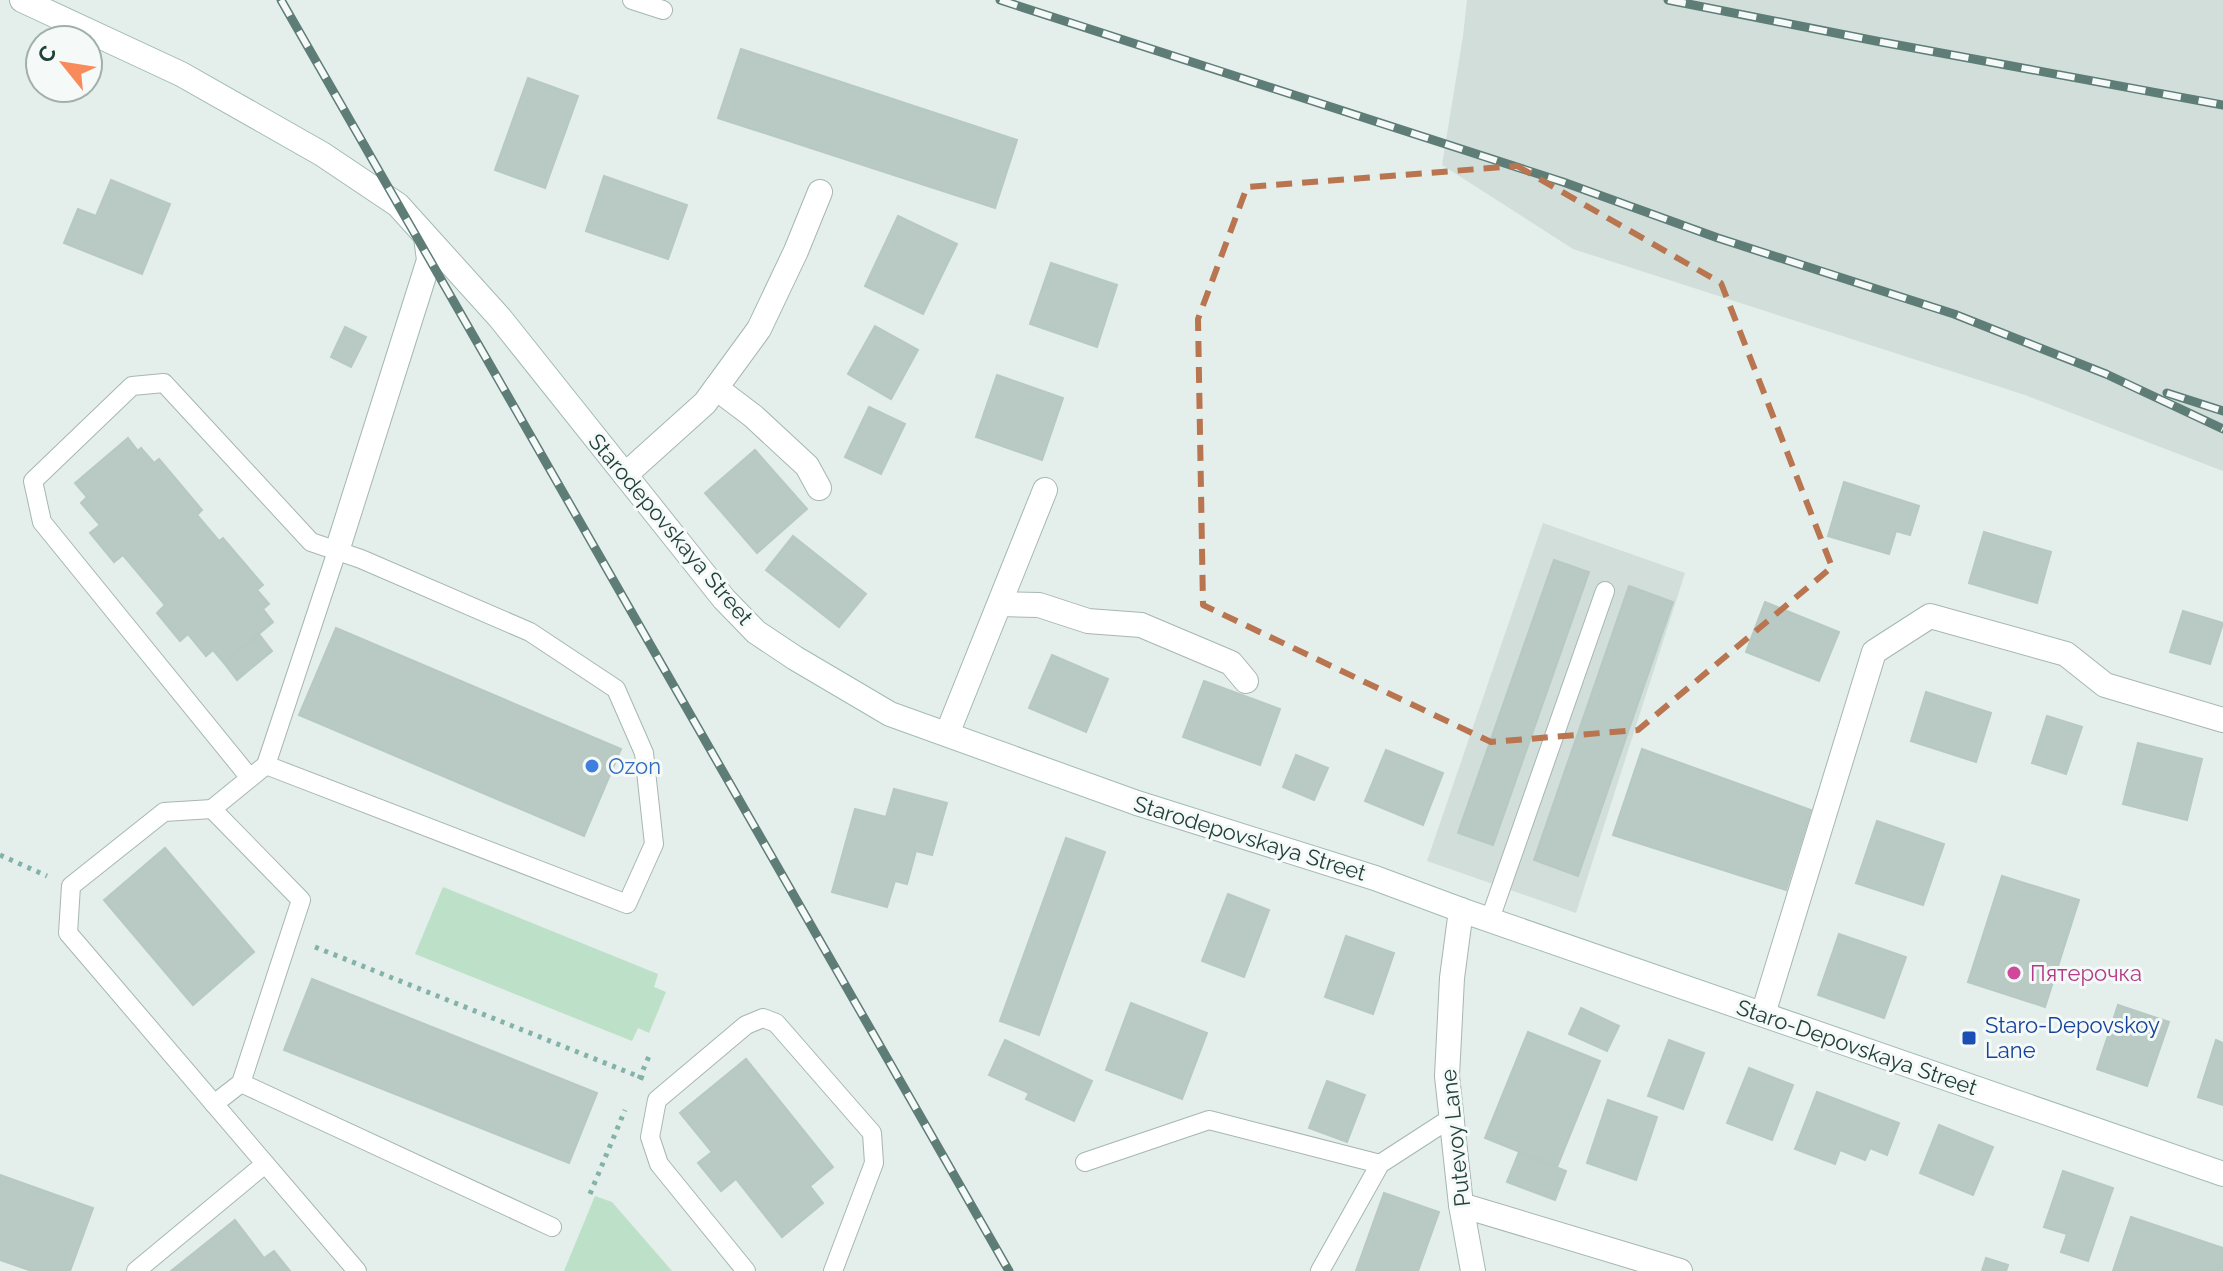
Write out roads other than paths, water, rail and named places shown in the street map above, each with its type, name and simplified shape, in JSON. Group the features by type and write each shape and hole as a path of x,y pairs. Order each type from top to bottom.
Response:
{"street":[{"name":"Starodepovskaya Street","path":"37,3 181,74 322,154 398,205 500,318 724,599 756,632 795,658 890,714 1137,803 1375,878 1490,919"},
{"path":"625,475 705,403 759,329 820,192"},
{"path":"337,551 429,260 426,237"},
{"path":"716,388 753,416 807,466 819,488"},
{"path":"947,734 1045,490"},
{"path":"1000,604 1039,605 1088,621 1141,625 1231,663 1246,681"},
{"path":"1763,1014 1874,652 1930,616 2066,654 2105,685 2223,720"},
{"name":"Putevoy Lane","path":"1461,910 1452,978 1447,1062 1461,1205 1473,1271"},
{"name":"Staro-Depovskaya Street","path":"1490,919 2223,1174"},
{"path":"1461,1205 1680,1271"}],"lane":[{"path":"632,0 663,10"},
{"path":"250,778 42,522 33,481 132,386 164,383 311,542 361,559 530,632 616,689 644,753 654,844 627,904 266,765"},
{"path":"337,551 266,765 212,809 164,812 71,886 68,933 357,1271"},
{"path":"1490,919 1605,591"},
{"path":"212,809 301,900 241,1083 214,1104"},
{"path":"746,1271 659,1164 650,1137 657,1100 746,1025 763,1018 776,1023 872,1133 874,1163 833,1271"},
{"path":"241,1083 552,1227"},
{"path":"1320,1271 1380,1164 1451,1118"},
{"path":"1085,1162 1209,1120 1380,1164"},
{"path":"136,1271 265,1164"}],"railway":[{"path":"281,0 1009,1271"},
{"path":"1000,0 1563,182 1718,238 1954,314 2106,374 2223,429"},
{"path":"1668,0 2223,105"},
{"path":"2167,393 2223,411"}],"place":[{"name":"Ozon","path":"592,766"},
{"name":"Пятерочка","path":"2014,973"},
{"name":"Staro-Depovskoy Lane","path":"1969,1038"}]}
